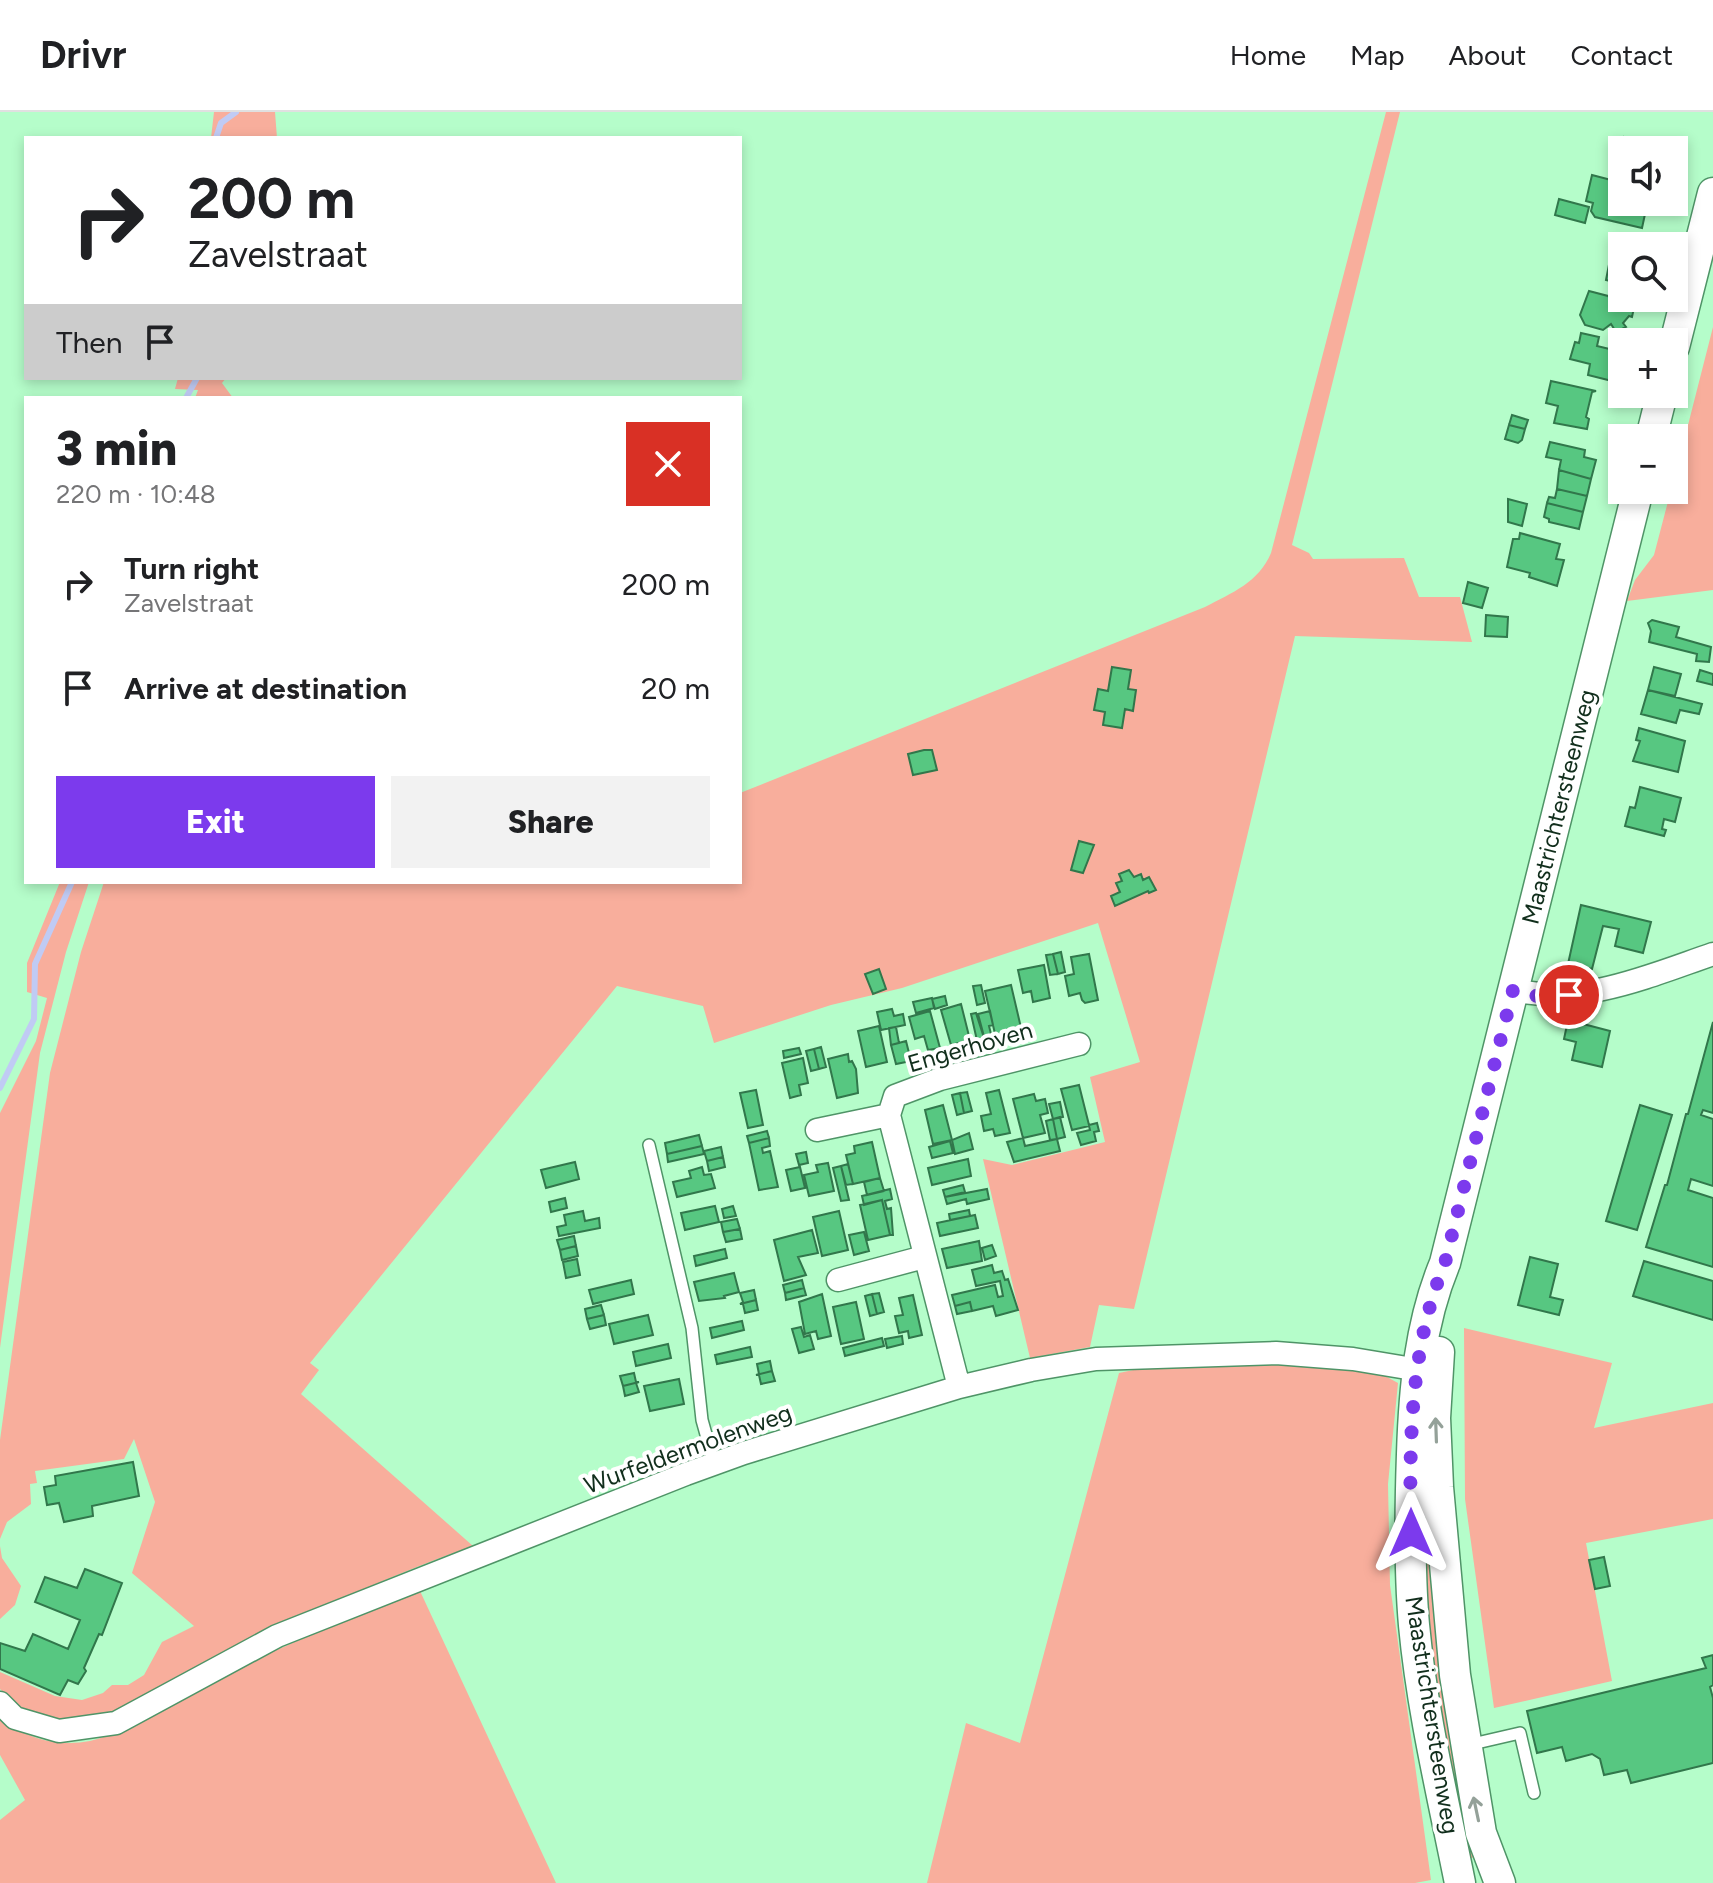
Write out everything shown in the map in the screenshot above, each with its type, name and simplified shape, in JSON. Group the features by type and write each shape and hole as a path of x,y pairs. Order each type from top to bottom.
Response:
{"main road":[{"path":"1679,328 1713,193"},
{"name":"Maastrichtersteenweg","path":"1460,1883 1438,1774 1414,1625 1435,1418 1427,1371 1432,1293 1445,1263 1634,504"},
{"name":"Maastrichtersteenweg","path":"1424,1504 1481,1833 1500,1883"}],"street":[{"path":"1513,990 1537,996 1569,995 1625,984 1713,954"},
{"name":"Engerhoven","path":"889,1115 895,1096 940,1079 1079,1044"},
{"path":"817,1130 889,1115 959,1387"},
{"path":"838,1280 924,1257"},
{"name":"Wurfeldermolenweg","path":"0,1703 15,1718 59,1731 116,1723 277,1636 714,1463 959,1387 1031,1370 1096,1359 1276,1353 1353,1359 1427,1371"}],"lane":[{"path":"649,1145 692,1328 702,1420 714,1463"},
{"path":"1465,1746 1520,1733 1534,1793"}],"shaded area":[{"path":"214,112 275,112 277,136 211,136"},
{"path":"1386,112 1400,112 1292,545 1309,553 1313,559 1404,558 1419,597 1460,597 1472,642 1295,636 1134,1309 1099,1305 1090,1347 1030,1358 983,1159 1012,1165 1105,1142 1090,1077 1140,1062 1098,923 902,988 831,1005 714,1043 703,1006 617,986 310,1363 319,1370 301,1394 473,1546 340,1600 209,1662 136,1701 96,1717 49,1721 26,1711 0,1689 0,1672 55,1696 82,1700 103,1693 112,1685 128,1685 144,1675 162,1642 194,1626 132,1573 155,1502 134,1439 124,1459 35,1471 37,1483 30,1484 31,1504 7,1522 0,1539 0,1440 50,1073 81,952 103,884 742,884 742,792 1205,607 1252,579 1271,553"},
{"path":"1713,327 1713,590 1627,601 1635,580 1654,555 1667,504 1688,504 1688,425"},
{"path":"177,380 224,380 222,383 232,396 196,396 198,390 175,389"},
{"path":"59,884 88,884 66,952 40,1053 0,1348 0,1113 36,1041 47,998 27,992 27,963"},
{"path":"1464,1328 1612,1363 1594,1428 1713,1403 1713,1519 1586,1543 1612,1681 1494,1708 1465,1499"},
{"path":"1167,1363 1269,1363 1376,1371 1398,1383 1388,1484 1390,1585 1431,1880 1415,1883 927,1883 966,1723 1020,1743 1119,1373"},
{"path":"1433,1529 1481,1856 1466,1859 1435,1694 1415,1530"},
{"path":"0,1546 2,1558 21,1586 15,1605 0,1619"},
{"path":"420,1591 556,1883 0,1883 0,1820 25,1800 0,1755 0,1714 18,1730 41,1739 65,1743 90,1741 142,1721 251,1662"}],"building":[{"path":"1592,175 1608,179 1608,216 1645,216 1642,228 1595,217 1591,211 1593,203 1586,201"},
{"path":"1559,199 1589,207 1585,223 1555,215"},
{"path":"1589,291 1608,296 1608,312 1633,312 1632,317 1629,316 1623,323 1626,327 1614,328 1611,324 1603,330 1585,325 1580,315"},
{"path":"1581,333 1599,337 1597,346 1608,349 1608,380 1588,375 1590,364 1570,359 1575,342 1579,343"},
{"path":"1551,381 1596,391 1592,392 1586,417 1589,419 1587,429 1554,423 1558,406 1546,403"},
{"path":"1512,415 1528,420 1525,429 1509,425"},
{"path":"1509,425 1525,429 1518,443 1505,439"},
{"path":"1550,442 1585,450 1584,457 1596,460 1591,479 1559,470 1561,460 1546,457"},
{"path":"1559,470 1591,479 1587,496 1557,489"},
{"path":"1557,489 1587,496 1583,512 1547,503 1549,497 1555,498"},
{"path":"1508,499 1527,504 1522,526 1508,522"},
{"path":"1547,503 1583,512 1579,529 1549,522 1544,517"},
{"path":"1520,533 1560,544 1556,559 1564,560 1557,586 1529,577 1530,573 1507,567 1513,539 1519,539"},
{"path":"1468,582 1488,588 1482,608 1463,603"},
{"path":"1486,615 1508,617 1507,637 1485,636"},
{"path":"1652,620 1679,627 1676,637 1711,647 1709,662 1696,661 1697,654 1649,642 1651,631 1648,623"},
{"path":"1112,667 1131,670 1128,689 1136,690 1133,711 1125,709 1122,728 1103,725 1105,712 1094,710 1098,689 1108,691"},
{"path":"1654,667 1681,674 1675,696 1648,690"},
{"path":"1700,670 1713,674 1713,685 1697,681"},
{"path":"1648,690 1702,704 1699,714 1680,710 1676,723 1641,714"},
{"path":"1639,728 1685,741 1678,772 1633,761 1640,741 1636,740"},
{"path":"932,750 937,770 913,775 908,754"},
{"path":"1640,787 1681,798 1675,822 1664,819 1664,836 1625,826 1630,807 1635,808"},
{"path":"1079,841 1094,845 1083,873 1071,870"},
{"path":"1129,870 1134,877 1141,874 1143,880 1149,877 1156,890 1115,906 1111,896 1120,892 1116,883 1122,881 1119,874"},
{"path":"1581,905 1651,922 1643,953 1615,946 1619,929 1603,926 1592,969 1568,964"},
{"path":"1061,952 1065,972 1058,974 1053,954"},
{"path":"1053,954 1058,974 1050,975 1046,955"},
{"path":"1089,954 1098,1000 1085,1003 1080,993 1069,996 1065,976 1074,974 1071,957"},
{"path":"1044,965 1050,998 1033,1002 1031,991 1023,993 1018,970"},
{"path":"879,969 886,989 873,994 865,974"},
{"path":"981,985 985,1003 977,1005 973,986"},
{"path":"1011,985 1022,1032 996,1038 985,991"},
{"path":"945,996 947,1005 935,1009 932,999"},
{"path":"932,998 934,1008 916,1013 913,1002"},
{"path":"961,1004 970,1040 951,1045 941,1010"},
{"path":"892,1009 894,1016 903,1014 905,1025 881,1030 877,1012"},
{"path":"930,1011 940,1048 928,1050 924,1036 915,1039 909,1017"},
{"path":"990,1011 993,1025 989,1026 993,1042 986,1044 978,1014"},
{"path":"976,1013 986,1044 978,1045 971,1014"},
{"path":"1568,1020 1610,1031 1602,1067 1572,1060 1576,1042 1564,1039"},
{"path":"1713,1022 1713,1113 1703,1110 1701,1115 1713,1119 1713,1186 1691,1179 1688,1190 1713,1198 1713,1267 1646,1247 1667,1185"},
{"path":"879,1026 887,1062 866,1067 858,1031"},
{"path":"896,1027 899,1043 891,1045 889,1028"},
{"path":"906,1041 911,1061 896,1064 891,1045"},
{"path":"821,1047 826,1067 819,1069 814,1049"},
{"path":"799,1048 801,1054 784,1058 783,1051"},
{"path":"814,1049 819,1069 811,1071 806,1051"},
{"path":"848,1054 849,1062 852,1061 856,1069 858,1093 837,1098 828,1059"},
{"path":"803,1058 808,1083 799,1085 801,1095 790,1098 782,1063"},
{"path":"1079,1085 1089,1125 1097,1123 1099,1131 1094,1132 1096,1141 1081,1145 1077,1133 1090,1130 1089,1126 1072,1130 1061,1089"},
{"path":"756,1090 763,1125 748,1128 740,1093"},
{"path":"999,1090 1010,1133 995,1136 993,1129 984,1131 981,1116 991,1114 986,1093"},
{"path":"967,1092 972,1111 964,1113 960,1093"},
{"path":"960,1093 964,1113 957,1115 952,1095"},
{"path":"1034,1094 1036,1101 1045,1099 1048,1113 1040,1115 1045,1133 1023,1138 1013,1099"},
{"path":"1060,1102 1063,1117 1053,1119 1049,1104"},
{"path":"943,1105 952,1140 933,1144 925,1110"},
{"path":"1640,1105 1672,1115 1637,1230 1606,1221"},
{"path":"1060,1117 1065,1137 1057,1139 1053,1119"},
{"path":"1053,1119 1057,1139 1050,1140 1046,1121"},
{"path":"767,1131 769,1138 749,1143 747,1136"},
{"path":"969,1133 973,1149 955,1154 952,1140"},
{"path":"699,1135 702,1146 667,1154 665,1143"},
{"path":"769,1138 770,1146 762,1148 763,1153 770,1151 778,1187 759,1190 749,1143"},
{"path":"1023,1138 1025,1146 1057,1139 1060,1151 1014,1162 1007,1142"},
{"path":"950,1141 953,1153 932,1158 929,1147"},
{"path":"872,1142 880,1178 853,1184 846,1155 855,1153 854,1146"},
{"path":"702,1146 704,1154 668,1162 667,1154"},
{"path":"721,1147 723,1157 707,1161 704,1151"},
{"path":"806,1152 808,1163 799,1165 796,1154"},
{"path":"723,1157 725,1167 709,1171 707,1161"},
{"path":"968,1159 971,1176 932,1185 928,1168"},
{"path":"575,1162 579,1179 546,1188 541,1170"},
{"path":"828,1163 834,1191 809,1196 804,1175 818,1172 816,1165"},
{"path":"848,1164 853,1184 846,1185 841,1166"},
{"path":"841,1166 849,1200 841,1201 833,1168"},
{"path":"702,1167 704,1175 711,1174 715,1188 677,1197 673,1182 691,1178 689,1171"},
{"path":"800,1167 805,1188 791,1191 786,1170"},
{"path":"880,1178 884,1191 867,1195 864,1182"},
{"path":"963,1185 965,1192 945,1197 943,1190"},
{"path":"890,1189 892,1199 885,1201 887,1209 891,1208 893,1235 890,1235 882,1200 864,1205 862,1196"},
{"path":"987,1189 989,1199 967,1204 966,1199 947,1204 945,1197"},
{"path":"565,1198 567,1208 551,1212 549,1202"},
{"path":"882,1200 890,1235 868,1240 860,1205"},
{"path":"715,1206 719,1222 685,1230 681,1213"},
{"path":"733,1206 736,1216 724,1218 722,1209"},
{"path":"969,1210 970,1216 950,1220 949,1214"},
{"path":"583,1211 585,1221 599,1218 600,1228 559,1236 557,1227 566,1225 564,1215"},
{"path":"839,1211 848,1250 822,1256 813,1217"},
{"path":"975,1215 978,1228 940,1236 937,1223"},
{"path":"737,1219 740,1229 723,1232 721,1222"},
{"path":"740,1229 742,1239 726,1242 723,1232"},
{"path":"812,1230 818,1253 798,1257 806,1275 784,1281 774,1240"},
{"path":"864,1232 869,1251 854,1255 849,1235"},
{"path":"574,1236 576,1246 560,1250 557,1240"},
{"path":"979,1241 982,1261 947,1268 942,1249"},
{"path":"992,1245 996,1256 985,1260 982,1248"},
{"path":"576,1246 578,1256 562,1260 560,1250"},
{"path":"725,1249 727,1258 696,1266 694,1256"},
{"path":"1530,1257 1558,1264 1550,1297 1563,1300 1559,1315 1518,1305"},
{"path":"577,1259 580,1275 566,1278 563,1262"},
{"path":"1644,1261 1713,1281 1713,1320 1633,1296"},
{"path":"992,1265 994,1273 1002,1271 1005,1280 1008,1279 1018,1310 996,1316 993,1306 972,1311 970,1302 955,1306 952,1295 995,1285 998,1297 1003,1296 1000,1281 976,1286 972,1270"},
{"path":"734,1273 739,1292 725,1298 699,1301 694,1282"},
{"path":"631,1280 634,1294 593,1304 589,1290"},
{"path":"802,1280 804,1288 785,1293 783,1285"},
{"path":"804,1288 806,1295 786,1300 785,1293"},
{"path":"754,1290 756,1300 740,1304 743,1302 740,1293"},
{"path":"879,1293 884,1312 877,1314 872,1294"},
{"path":"822,1294 831,1336 818,1339 816,1331 805,1334 799,1302"},
{"path":"872,1294 877,1314 870,1316 865,1296"},
{"path":"913,1295 922,1335 909,1338 908,1331 899,1333 895,1316 903,1315 899,1298"},
{"path":"756,1300 758,1310 745,1313 743,1304 740,1304"},
{"path":"856,1302 864,1339 841,1344 833,1307"},
{"path":"970,1302 972,1311 957,1314 955,1306"},
{"path":"601,1305 604,1315 587,1319 585,1309"},
{"path":"604,1315 606,1325 590,1329 587,1319"},
{"path":"648,1315 653,1335 614,1344 609,1324"},
{"path":"742,1321 744,1330 712,1338 710,1328"},
{"path":"801,1327 804,1337 810,1335 814,1349 799,1353 792,1329"},
{"path":"902,1336 903,1344 887,1348 885,1339"},
{"path":"882,1338 884,1346 845,1356 843,1348"},
{"path":"668,1344 671,1358 636,1366 633,1352"},
{"path":"750,1347 752,1357 717,1364 715,1355"},
{"path":"770,1361 772,1371 756,1375 759,1374 757,1364"},
{"path":"772,1371 775,1381 761,1384 759,1375 756,1375"},
{"path":"634,1373 636,1382 639,1382 623,1386 620,1376"},
{"path":"679,1379 684,1404 650,1411 644,1386"},
{"path":"639,1382 636,1383 639,1392 625,1396 623,1386"},
{"path":"133,1462 139,1496 92,1506 93,1516 64,1522 59,1503 47,1505 44,1487 56,1485 55,1476"},
{"path":"1604,1557 1610,1586 1595,1589 1589,1560"},
{"path":"85,1569 122,1583 102,1635 99,1634 78,1684 68,1680 60,1695 0,1669 0,1643 25,1651 33,1634 68,1649 80,1620 35,1602 45,1577 77,1588"},
{"path":"1713,1655 1713,1685 1710,1687 1713,1698 1713,1763 1631,1783 1627,1770 1604,1775 1600,1759 1592,1754 1566,1761 1562,1747 1537,1753 1527,1711 1706,1668 1702,1658"}],"waterway":[{"path":"217,136 221,123 236,112"},
{"path":"187,396 196,380"},
{"path":"0,1088 34,1019 35,964 71,884"}],"route":[{"path":"1411,1533 1412,1439 1417,1370 1432,1293 1445,1263 1513,990 1537,996 1569,995"}]}
